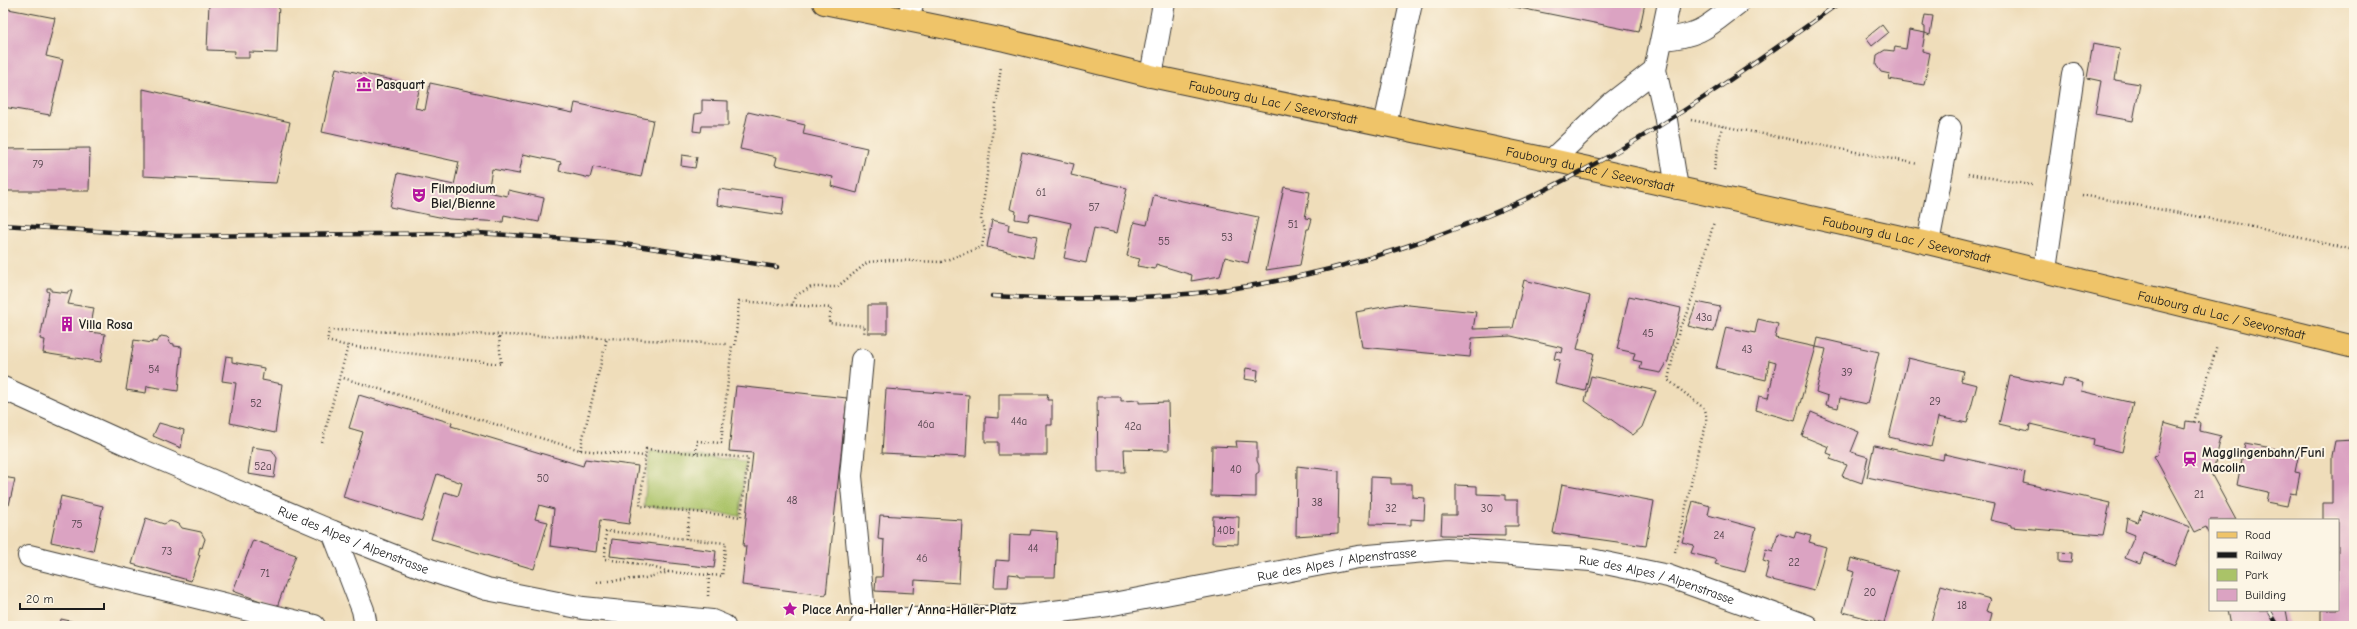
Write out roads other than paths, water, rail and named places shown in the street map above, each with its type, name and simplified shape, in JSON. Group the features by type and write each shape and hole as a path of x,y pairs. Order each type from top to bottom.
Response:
{"main road":[{"name":"Faubourg du Lac / Seevorstadt","path":"824,3 910,12 1005,40 1151,76 1552,160 1928,243 2045,270 2354,347"}],"street":[{"path":"1151,76 1164,3"},
{"path":"1385,125 1411,3"},
{"path":"1669,3 1655,70 1666,114 1677,188"},
{"path":"1662,39 1682,38 1703,31 1738,3"},
{"path":"1552,160 1611,104 1655,70"},
{"path":"2045,270 2074,74"},
{"path":"1928,243 1950,128"},
{"path":"862,360 851,476 863,625"},
{"name":"Rue des Alpes / Alpenstrasse","path":"3,388 149,454 333,532 427,569 487,589 583,608 712,621 724,626"},
{"path":"333,532 363,610 366,626"},
{"name":"Rue des Alpes / Alpenstrasse","path":"863,625 872,620 883,619 1023,616 1108,605 1358,557 1447,549 1591,560 1668,576 1807,626"},
{"path":"29,556 314,626"}],"railway":[{"path":"992,296 1107,298 1165,296 1222,290 1267,283 1313,273 1404,247 1493,214 1536,194 1611,155 1710,93 1839,3"},
{"path":"3,225 174,236 478,233 617,243 777,267"},
{"path":"2270,611 2278,626"}],"place":[{"name":"Pasquart","path":"364,84"},
{"name":"Filmpodium Biel/Bienne","path":"419,195"},
{"name":"Villa Rosa","path":"67,324"},
{"name":"Magglingenbahn/Funi Macolin","path":"2190,459"},
{"name":"Place Anna-Haller / Anna-Haller-Platz","path":"790,609"}]}
